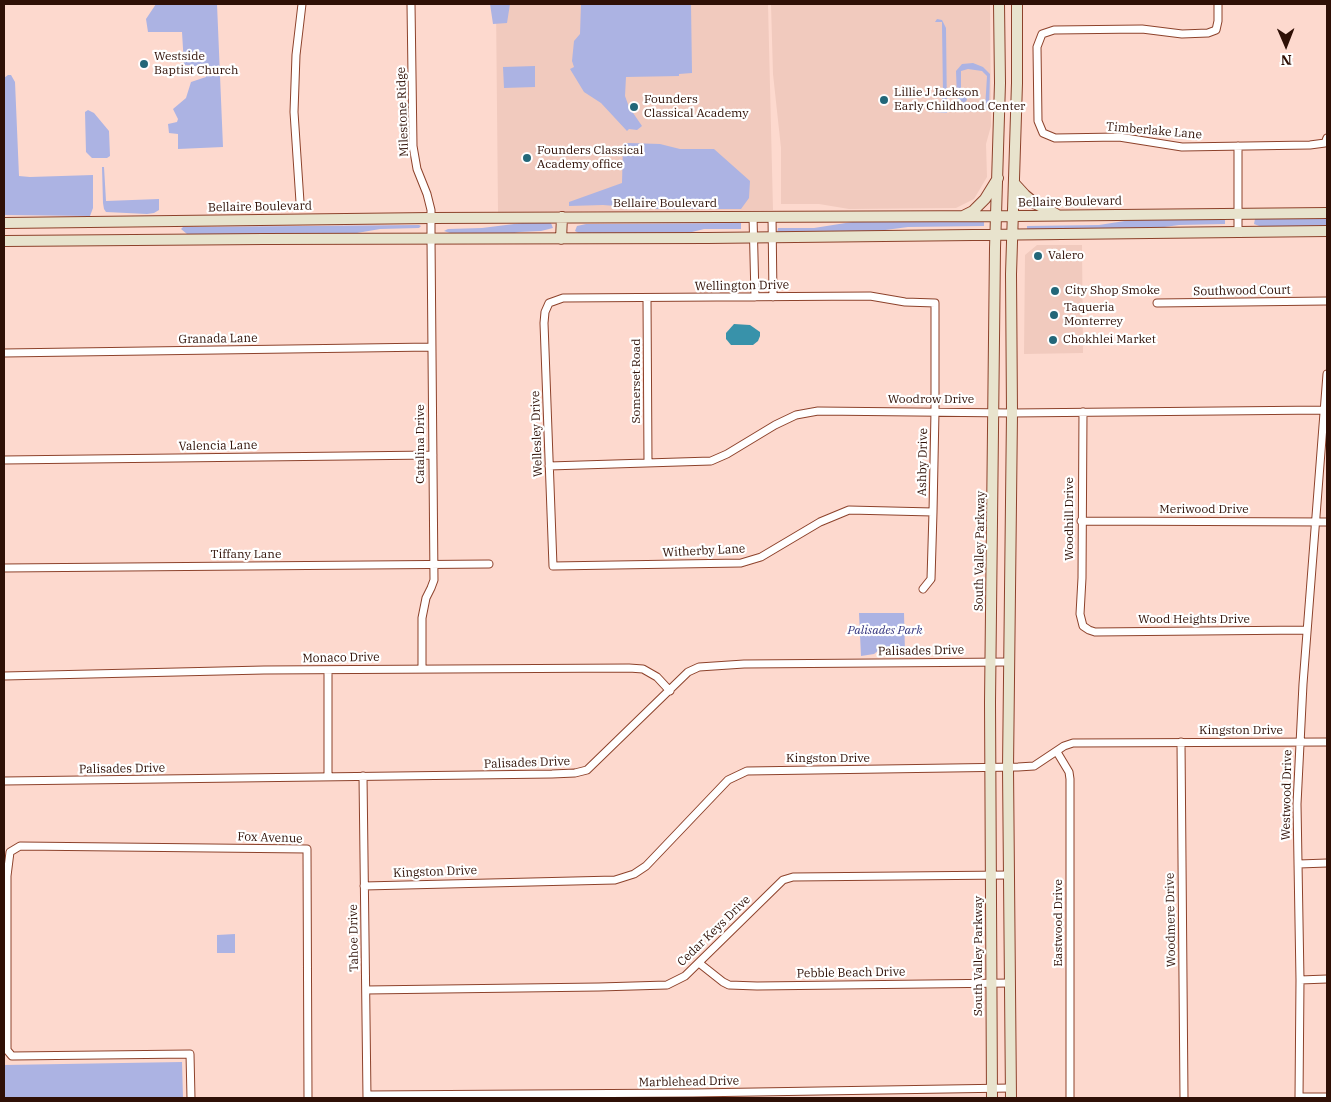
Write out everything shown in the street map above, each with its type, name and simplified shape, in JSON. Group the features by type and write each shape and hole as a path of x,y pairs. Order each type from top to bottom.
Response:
{"main road":[{"name":"South Valley Parkway","path":"992,1093 991,662 999,4"},
{"path":"1011,1093 1008,768 1012,412 1011,274 1018,83 1017,4"},
{"path":"963,216 973,211 985,199 998,177"},
{"path":"1014,183 1036,204 1057,215"},
{"name":"Bellaire Boulevard","path":"4,223 562,217 1327,213"},
{"path":"561,239 562,217"},
{"path":"169,221 170,239"},
{"path":"4,241 772,238 1327,231"}],"street":[{"path":"300,202 294,112 296,55 302,4"},
{"name":"Milestone Ridge","path":"411,4 413,146 417,169 427,194 431,218"},
{"name":"Timberlake Lane","path":"1218,4 1218,21 1216,30 1213,32 1182,34 1142,29 1054,30 1042,34 1037,47 1038,121 1043,133 1055,138 1118,137 1182,147 1310,145 1326,140"},
{"path":"1238,146 1238,232"},
{"path":"753,216 755,297"},
{"path":"772,216 773,297"},
{"name":"Catalina Drive","path":"422,669 422,618 426,598 434,580 431,218"},
{"name":"Wellington Drive","path":"549,303 562,298 870,296 905,302 935,303"},
{"name":"Somerset Road","path":"648,298 648,463"},
{"name":"Southwood Court","path":"1157,303 1327,301"},
{"name":"Wellesley Drive","path":"549,303 545,312 544,323 553,566"},
{"name":"Ashby Drive","path":"923,589 931,579 935,411 935,303"},
{"name":"Granada Lane","path":"4,353 432,347"},
{"name":"Westwood Drive","path":"1299,1098 1300,980 1297,804 1299,742 1327,374"},
{"name":"Woodrow Drive","path":"549,466 711,461 727,454 775,424 796,415 818,411 1083,412 1324,410"},
{"name":"Woodhill Drive","path":"1083,412 1080,614 1083,626"},
{"name":"Valencia Lane","path":"4,460 433,455"},
{"name":"Witherby Lane","path":"553,566 741,563 762,557 820,522 849,510 933,512"},
{"name":"Meriwood Drive","path":"1081,521 1327,522"},
{"name":"Tiffany Lane","path":"4,568 489,564"},
{"name":"Wood Heights Drive","path":"1083,626 1095,632 1307,630"},
{"name":"Palisades Drive","path":"4,781 575,773 587,770 688,672 699,667 744,664 1009,662"},
{"name":"Monaco Drive","path":"4,676 264,670 643,669 657,677 670,691"},
{"path":"328,670 328,777"},
{"name":"Woodmere Drive","path":"1181,742 1184,1098"},
{"name":"Kingston Drive","path":"364,886 615,880 634,874 646,866 728,780 747,771 1008,768 1034,766 1064,746 1073,743 1327,742"},
{"name":"Eastwood Drive","path":"1057,752 1069,772 1070,780 1070,1098"},
{"name":"Tahoe Drive","path":"362,776 367,1097"},
{"name":"Fox Avenue","path":"191,1098 190,1054 12,1056 7,1050 5,1026 5,876 10,852 20,846 307,849 308,1098"},
{"path":"1298,864 1327,864"},
{"name":"Cedar Keys Drive","path":"366,990 667,985 686,976 783,880 793,877 1009,875"},
{"name":"Pebble Beach Drive","path":"699,963 729,985 1010,983"},
{"path":"1300,980 1327,979"},
{"path":"924,1090 924,1098"},
{"name":"Marblehead Drive","path":"367,1097 924,1090 1011,1093"},
{"path":"1299,1098 1327,1097"}],"shaded area":[{"name":"Founders Classical Academy","path":"496,4 768,4 773,210 498,212"},
{"name":"Lillie J Jackson Early Childhood Center","path":"771,4 990,4 991,126 986,144 987,177 974,199 956,208 849,209 819,204 781,204 781,148 773,74"},
{"path":"1037,245 1082,245 1083,353 1024,354 1025,255"},
{"path":"734,324 750,325 760,332 758,341 753,345 731,345 726,339 726,333"}],"green space":[{"path":"156,4 217,4 223,147 178,149 178,134 169,133 168,124 177,122 178,119 173,109 186,98 191,82 206,77 205,67 184,65 182,32 148,32 146,19"},
{"path":"490,4 510,4 507,23 493,24"},
{"path":"581,4 691,4 692,73 679,74 679,76 626,77 625,96 629,107 642,126 637,130 629,129 627,131 601,103 584,92 570,69 574,67 572,61 574,41 580,34"},
{"path":"937,19 942,20 946,28 947,113 934,112 941,111 943,94 942,22 935,22"},
{"path":"973,63 983,67 990,74 989,110 961,112 961,110 985,109 987,76 982,71 968,69 961,71 961,93 966,94 967,100 964,103 957,98 956,71 962,64"},
{"path":"535,66 535,87 504,88 503,67"},
{"path":"11,75 15,82 19,176 93,175 93,208 90,216 4,215 4,78"},
{"path":"88,110 94,113 109,131 110,156 107,158 92,158 86,152 85,112"},
{"path":"623,144 660,144 680,149 714,149 750,181 749,198 741,209 652,209 603,205 569,206 569,202 622,183"},
{"path":"102,167 104,167 106,201 159,199 159,210 147,214 106,212 103,203"},
{"path":"1327,218 1327,227 1262,227 1254,224 1255,219"},
{"path":"1225,219 1225,224 1179,225 1150,229 1027,230 1027,226 1099,225 1131,220"},
{"path":"852,222 984,222 984,226 908,227 870,232 777,233 778,228 814,228"},
{"path":"522,223 551,223 553,228 509,234 453,234 444,231 448,229 482,228"},
{"path":"741,223 741,229 704,229 684,234 582,235 575,231 577,226 586,224"},
{"path":"421,226 419,228 380,229 337,234 192,235 187,234 181,229 183,227"},
{"name":"Palisades Park","path":"859,613 904,613 905,653 897,654 890,650 879,650 874,654 861,656"},
{"path":"235,934 235,953 217,953 217,935"},
{"path":"182,1062 183,1098 4,1098 4,1065"}],"place":[{"name":"Westside Baptist Church","path":"144,64"},
{"name":"Lillie J Jackson Early Childhood Center","path":"884,100"},
{"name":"Founders Classical Academy","path":"634,107"},
{"name":"Founders Classical Academy office","path":"527,158"},
{"name":"Valero","path":"1038,256"},
{"name":"City Shop Smoke","path":"1055,291"},
{"name":"Taqueria Monterrey","path":"1054,315"},
{"name":"Chokhlei Market","path":"1053,340"}]}
